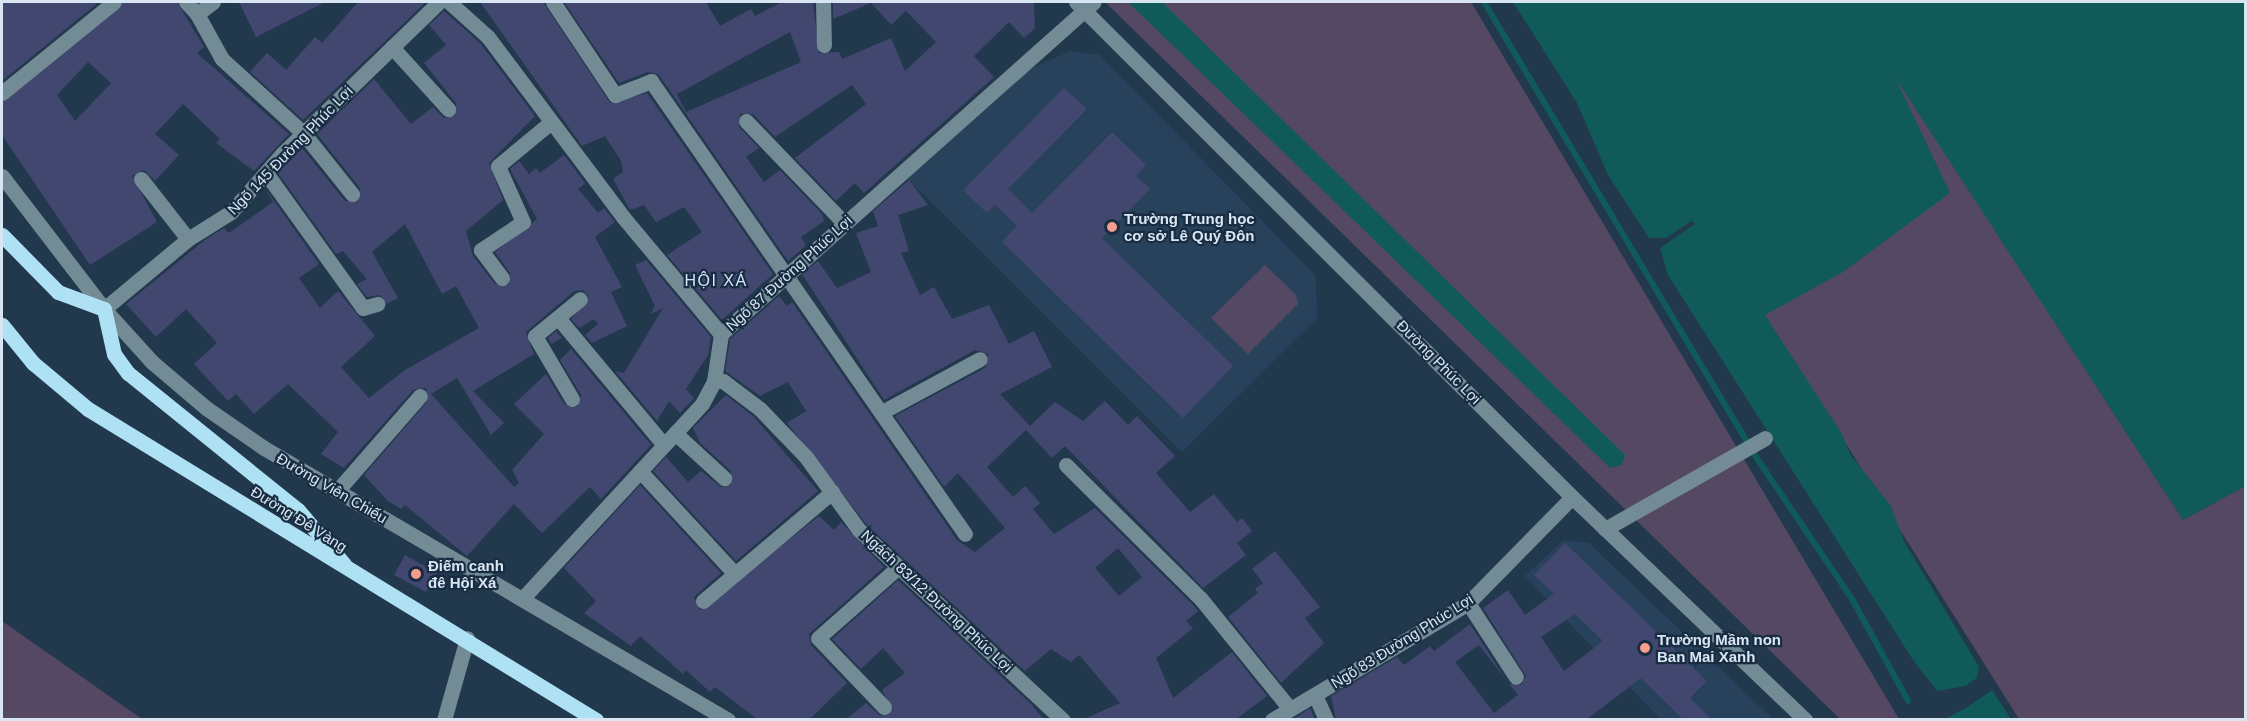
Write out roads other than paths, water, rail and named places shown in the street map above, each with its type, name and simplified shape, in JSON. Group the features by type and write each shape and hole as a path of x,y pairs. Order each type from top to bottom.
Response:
{"main road":[{"path":"2,235 58,292 104,309 114,354 128,373 297,510 349,571"},
{"name":"Đường Đê Vàng","path":"2,325 33,363 88,409 349,571 467,638 597,720"}],"street":[{"path":"2,93 114,2"},
{"path":"186,2 196,14 222,59 304,134 352,194"},
{"path":"196,14 213,2"},
{"name":"Ngõ 145 Đường Phúc Lợi","path":"104,309 188,239 231,212 304,134 439,2"},
{"path":"449,2 488,37 551,122 721,334"},
{"path":"553,2 615,95 651,81 788,273 965,534"},
{"path":"823,2 824,45"},
{"name":"Ngõ 87 Đường Phúc Lợi","path":"522,599 675,433 714,381 721,334 1085,4"},
{"name":"Đường Phúc Lợi","path":"1085,4 1572,497 1805,720"},
{"path":"393,47 448,109"},
{"path":"746,121 844,223"},
{"path":"502,278 481,250 523,222 498,166 551,122"},
{"path":"266,173 363,308 377,304"},
{"name":"Đường Viên Chiếu","path":"2,176 104,309 152,362 206,408 337,491 728,720"},
{"path":"141,179 188,239"},
{"path":"572,399 535,336 559,319 580,299"},
{"path":"559,319 664,445"},
{"path":"882,412 980,359"},
{"name":"Ngách 83/12 Đường Phúc Lợi","path":"714,381 723,381 760,409 897,568 1063,720"},
{"path":"337,491 420,396"},
{"path":"675,433 724,478"},
{"path":"1605,529 1761,440"},
{"path":"1066,465 1201,599 1290,709"},
{"path":"640,471 735,574"},
{"path":"703,601 832,492"},
{"name":"Ngõ 83 Đường Phúc Lợi","path":"1272,720 1468,603 1572,497"},
{"path":"884,707 818,638 897,568"},
{"path":"1468,603 1516,677"},
{"path":"444,720 467,638"},
{"path":"1315,695 1326,720"}],"waterway":[{"path":"1484,2 1758,460 1852,599 1908,701"}],"place":[{"name":"Trường Trung học cơ sở Lê Quý Đôn","path":"1112,227"},
{"name":"Điếm canh đê Hội Xá","path":"416,574"},
{"name":"Trường Mầm non Ban Mai Xanh","path":"1645,648"}],"district":[{"name":"HỘI XÁ","path":"716,281"}]}
